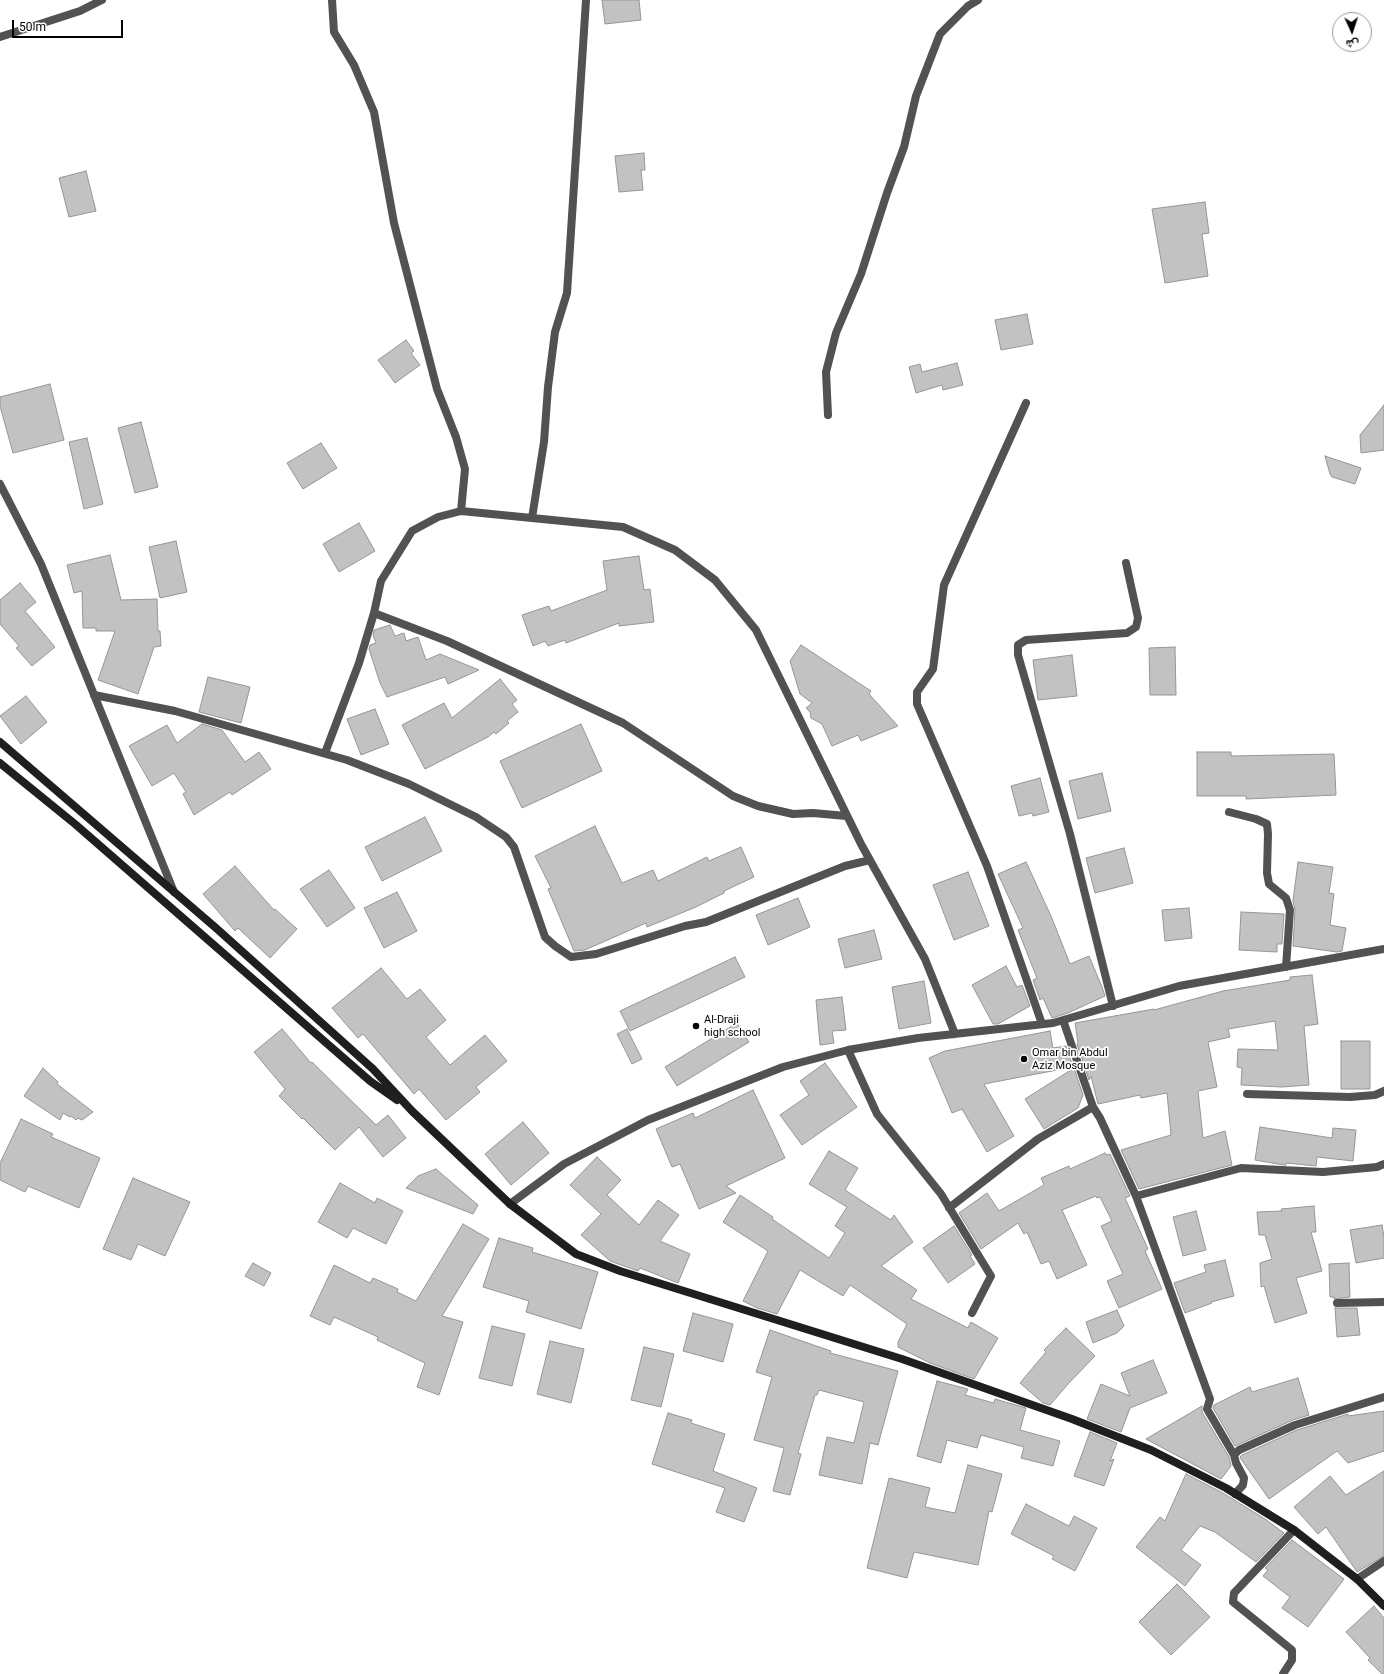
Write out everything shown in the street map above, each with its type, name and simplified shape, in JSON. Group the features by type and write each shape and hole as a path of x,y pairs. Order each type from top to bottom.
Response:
{"main road":[{"path":"0,742 174,892 372,1070 412,1111 510,1204 576,1254 595,1263 902,1359 1072,1419 1151,1450 1235,1494 1294,1530 1357,1579 1384,1606"},
{"path":"0,763 75,824 370,1081 412,1111"}],"street":[{"path":"0,37 80,11 102,0"},
{"path":"332,0 334,32 354,65 374,112 396,230 437,389 456,437 465,469 461,511"},
{"path":"532,518 544,442 556,332 567,293 586,0"},
{"path":"828,415 826,372 836,332 860,274 904,146 916,96 940,34 968,6 978,0"},
{"path":"1026,403 944,585 933,669 917,692 918,704 987,866 1042,1024"},
{"path":"0,484 41,564 174,892"},
{"path":"325,753 359,663 374,613 381,581 412,531 438,517 461,511 622,527 675,550 714,580 756,630 846,816 925,959 954,1034"},
{"path":"1113,1006 1070,834 1018,654 1018,645 1026,640 1127,633 1136,627 1138,618 1126,564"},
{"path":"374,613 447,641 623,722 733,796 758,806 793,814 813,813 846,816"},
{"path":"94,695 175,710 347,760 410,784 476,817 506,837 514,847 545,937 571,957 596,954 685,926 706,922 845,866 870,860"},
{"path":"1229,812 1256,819 1267,824 1269,884 1286,898 1290,910 1286,967"},
{"path":"510,1204 564,1164 648,1120 784,1067 848,1050 918,1038 1042,1024 1063,1020 1179,986 1384,950"},
{"path":"1063,1020 1093,1106 1136,1196 1210,1399 1207,1409 1234,1455 1236,1463 1244,1478 1243,1485 1235,1494"},
{"path":"848,1050 877,1114 941,1194 991,1276 972,1313"},
{"path":"1247,1094 1350,1098 1375,1095 1384,1092"},
{"path":"949,1208 1038,1139 1093,1106"},
{"path":"1136,1196 1241,1168 1323,1172 1377,1167 1384,1164"},
{"path":"1337,1303 1384,1302"},
{"path":"1234,1455 1239,1450 1295,1425 1384,1397"},
{"path":"1283,1674 1292,1660 1292,1650 1233,1602 1234,1593 1294,1530"},
{"path":"1357,1579 1384,1561"}],"building":[{"path":"602,0 639,0 641,20 605,24"},
{"path":"644,153 645,170 641,170 643,190 619,192 615,156"},
{"path":"86,171 96,211 69,217 59,178"},
{"path":"1205,202 1209,233 1202,234 1208,276 1165,283 1152,209"},
{"path":"1027,314 1033,344 1001,350 995,320"},
{"path":"406,340 414,351 411,353 420,365 395,383 378,360"},
{"path":"957,363 963,385 943,390 942,385 916,393 909,367 920,364 922,372"},
{"path":"50,384 64,440 13,453 0,406 0,397"},
{"path":"1384,405 1384,450 1361,453 1360,435"},
{"path":"141,422 158,487 135,493 118,428"},
{"path":"87,438 103,504 84,509 69,442"},
{"path":"321,443 337,468 303,489 287,463"},
{"path":"1325,456 1361,468 1355,484 1332,477"},
{"path":"359,523 375,551 339,572 323,544"},
{"path":"176,541 187,592 160,598 149,547"},
{"path":"110,555 121,600 157,599 158,631 160,631 161,646 154,647 138,694 98,680 115,631 96,631 96,628 83,628 82,591 74,593 67,565"},
{"path":"639,556 644,590 650,589 654,622 619,626 619,623 566,643 565,640 548,646 545,641 533,646 522,615 549,606 551,611 607,590 603,561"},
{"path":"20,583 36,602 25,611 55,647 32,666 16,648 19,646 0,624 0,600"},
{"path":"390,625 395,636 404,633 406,641 418,637 426,660 440,654 479,670 448,684 445,677 387,697 380,683 369,649 370,645 376,643 373,635 374,630"},
{"path":"801,645 871,691 869,694 898,726 861,741 858,735 832,746 822,724 811,718 810,712 806,708 812,703 800,694 790,661"},
{"path":"1175,647 1176,695 1150,695 1149,648"},
{"path":"1072,655 1077,696 1038,700 1033,660"},
{"path":"208,677 250,687 241,723 199,712"},
{"path":"500,679 517,700 512,704 518,712 507,721 509,723 496,734 494,732 488,737 425,769 402,725 444,703 452,718"},
{"path":"26,696 47,722 21,744 0,716"},
{"path":"375,709 389,744 361,755 347,719"},
{"path":"202,724 222,730 245,762 259,752 271,769 232,795 230,792 194,815 183,794 186,792 174,773 152,786 129,746 167,725 177,743"},
{"path":"581,724 602,771 522,808 500,761"},
{"path":"1197,752 1231,752 1231,756 1334,754 1336,795 1246,799 1246,796 1197,796"},
{"path":"1102,773 1111,811 1078,819 1069,781"},
{"path":"1040,778 1049,812 1033,816 1032,813 1019,816 1011,786"},
{"path":"425,817 442,851 382,881 365,847"},
{"path":"595,826 622,883 653,870 658,881 707,857 709,861 741,847 754,877 724,891 724,893 696,907 647,927 646,923 585,950 574,951 548,889 551,888 535,856"},
{"path":"1124,848 1133,883 1095,893 1086,858"},
{"path":"1026,862 1051,916 1070,964 1089,956 1105,996 1068,1013 1052,1018 1043,998 1040,1000 1033,980 1037,978 1018,930 1023,928 998,874"},
{"path":"1298,862 1333,867 1329,893 1334,894 1330,925 1346,928 1342,951 1337,952 1293,946 1295,910 1293,901"},
{"path":"235,866 274,910 275,909 297,929 270,958 238,928 235,931 203,894"},
{"path":"329,870 355,908 327,927 300,889"},
{"path":"968,872 989,926 954,940 933,885"},
{"path":"397,892 417,931 384,948 364,908"},
{"path":"798,898 810,927 768,945 756,915"},
{"path":"1189,908 1192,938 1165,941 1162,910"},
{"path":"1241,912 1284,914 1282,944 1277,944 1277,952 1239,950"},
{"path":"874,930 882,959 845,968 838,939"},
{"path":"735,957 745,977 630,1031 620,1011"},
{"path":"1006,966 1017,987 1022,985 1030,1006 998,1024 993,1024 972,985"},
{"path":"381,968 407,999 420,989 446,1020 426,1037 450,1065 485,1035 507,1061 476,1087 480,1092 446,1120 419,1089 414,1094 363,1034 358,1038 332,1008"},
{"path":"1312,975 1318,1024 1304,1026 1309,1085 1282,1087 1241,1085 1242,1068 1237,1067 1238,1049 1278,1050 1275,1021 1228,1029 1230,1037 1208,1042 1217,1087 1198,1091 1203,1138 1225,1131 1232,1165 1139,1189 1121,1150 1171,1135 1167,1093 1141,1098 1140,1095 1098,1104 1091,1076 1089,1080 1077,1044 1075,1023 1154,1010 1223,991 1290,980 1290,977"},
{"path":"924,981 931,1023 899,1029 892,987"},
{"path":"842,997 846,1030 832,1031 834,1043 820,1045 816,1000"},
{"path":"737,1023 749,1042 677,1086 665,1067"},
{"path":"282,1029 311,1063 312,1062 376,1125 388,1115 406,1138 383,1157 359,1127 335,1150 279,1096 285,1089 254,1052"},
{"path":"627,1029 642,1059 632,1064 617,1034"},
{"path":"1050,1031 1053,1048 1066,1046 1073,1067 984,1084 1014,1136 987,1152 962,1109 952,1113 929,1058 945,1051"},
{"path":"1341,1041 1370,1041 1370,1089 1341,1089"},
{"path":"825,1063 857,1107 802,1145 780,1115 809,1095 800,1081"},
{"path":"43,1068 58,1082 57,1084 93,1112 82,1120 78,1118 76,1120 63,1113 60,1120 24,1096"},
{"path":"1074,1068 1083,1095 1078,1108 1044,1129 1025,1099"},
{"path":"753,1090 785,1158 726,1186 736,1193 699,1209 680,1164 672,1167 656,1129 693,1113 695,1118"},
{"path":"21,1119 53,1134 51,1137 100,1158 79,1208 28,1186 25,1192 0,1180 0,1163"},
{"path":"523,1122 549,1153 511,1185 485,1154"},
{"path":"1260,1127 1332,1138 1333,1128 1356,1130 1353,1161 1317,1157 1316,1166 1286,1163 1286,1165 1284,1165 1255,1160"},
{"path":"829,1151 858,1168 845,1190 891,1220 894,1215 913,1242 881,1266 917,1290 911,1299 968,1328 971,1322 998,1338 974,1379 930,1363 898,1347 898,1342 907,1324 850,1285 843,1296 800,1270 777,1314 757,1308 743,1301 768,1251 723,1222 740,1195 829,1258 845,1233 835,1226 847,1207 809,1184"},
{"path":"1105,1153 1106,1155 1110,1154 1130,1196 1125,1198 1148,1249 1145,1251 1162,1289 1119,1308 1107,1281 1123,1274 1101,1226 1112,1221 1100,1197 1097,1198 1096,1196 1062,1210 1087,1265 1057,1279 1049,1261 1041,1264 1027,1232 1024,1234 1018,1223 981,1249 959,1213 987,1193 999,1211 1044,1185 1041,1178 1069,1166 1070,1169"},
{"path":"597,1157 621,1180 607,1195 639,1225 658,1200 679,1215 660,1241 690,1254 678,1283 640,1268 638,1271 610,1261 581,1235 601,1214 570,1185"},
{"path":"436,1169 478,1205 473,1214 406,1188 418,1176"},
{"path":"133,1178 190,1202 165,1256 138,1244 131,1260 103,1249"},
{"path":"340,1183 375,1203 377,1198 403,1211 386,1244 353,1228 347,1238 318,1222"},
{"path":"1314,1206 1316,1232 1311,1232 1322,1271 1296,1278 1307,1313 1275,1323 1264,1286 1261,1287 1260,1263 1272,1259 1265,1235 1259,1235 1257,1212 1282,1211 1281,1209"},
{"path":"1196,1211 1206,1250 1183,1256 1173,1217"},
{"path":"463,1224 489,1239 442,1316 463,1322 439,1395 417,1387 425,1363 377,1340 378,1337 334,1317 330,1325 310,1316 334,1265 370,1283 373,1278 398,1289 397,1292 416,1301"},
{"path":"1382,1225 1384,1237 1384,1258 1356,1263 1350,1230"},
{"path":"954,1226 972,1255 970,1256 975,1264 948,1283 923,1248"},
{"path":"499,1238 533,1248 532,1252 598,1272 581,1329 526,1312 529,1301 483,1287"},
{"path":"1225,1260 1234,1296 1211,1302 1212,1303 1185,1313 1174,1283 1206,1272 1204,1265"},
{"path":"253,1263 271,1273 264,1286 245,1276"},
{"path":"1349,1263 1350,1297 1334,1299 1334,1297 1330,1297 1329,1264"},
{"path":"1335,1308 1357,1308 1360,1335 1337,1337"},
{"path":"1117,1310 1124,1326 1117,1333 1093,1343 1086,1322"},
{"path":"693,1313 733,1324 723,1362 683,1351"},
{"path":"492,1326 525,1334 512,1386 479,1378"},
{"path":"1066,1328 1095,1356 1050,1405 1043,1403 1020,1383 1046,1352 1044,1350"},
{"path":"770,1330 831,1351 830,1353 898,1371 878,1445 870,1443 862,1484 819,1475 827,1437 854,1443 864,1402 819,1390 817,1395 815,1395 798,1453 801,1454 790,1495 773,1491 784,1448 754,1440 772,1377 756,1372"},
{"path":"550,1341 584,1349 571,1403 537,1394"},
{"path":"644,1347 674,1354 661,1407 631,1400"},
{"path":"1153,1360 1167,1393 1130,1408 1121,1432 1087,1419 1101,1384 1130,1396 1121,1373"},
{"path":"1298,1378 1309,1415 1293,1420 1235,1446 1213,1408 1214,1405 1250,1387 1252,1392"},
{"path":"937,1381 968,1389 965,1395 994,1403 995,1399 1026,1408 1020,1430 1060,1441 1053,1466 1021,1458 1024,1447 981,1435 977,1448 947,1440 941,1463 917,1456"},
{"path":"1202,1406 1202,1412 1229,1457 1231,1466 1221,1479 1146,1439"},
{"path":"1384,1411 1384,1451 1348,1463 1337,1451 1269,1499 1240,1457 1297,1430 1348,1414 1348,1416"},
{"path":"668,1413 692,1420 691,1423 725,1434 713,1471 757,1488 744,1522 716,1512 725,1488 652,1464"},
{"path":"1090,1432 1117,1443 1110,1461 1114,1459 1104,1486 1074,1476"},
{"path":"968,1465 1002,1474 992,1512 989,1511 978,1565 914,1552 907,1578 867,1568 889,1478 930,1488 925,1507 955,1513"},
{"path":"1384,1471 1384,1556 1357,1572 1326,1527 1318,1534 1294,1507 1330,1476 1346,1495"},
{"path":"1186,1474 1223,1493 1265,1519 1284,1533 1256,1562 1215,1532 1200,1526 1181,1550 1201,1565 1185,1586 1136,1547 1160,1517 1165,1521"},
{"path":"1026,1504 1069,1526 1074,1516 1097,1528 1075,1571 1052,1559 1054,1556 1011,1534"},
{"path":"1292,1540 1344,1579 1308,1627 1282,1608 1290,1597 1263,1576 1268,1570 1265,1568"},
{"path":"1177,1584 1210,1617 1171,1655 1139,1622"},
{"path":"1374,1606 1384,1618 1384,1674 1382,1674 1368,1660 1370,1658 1346,1632"}],"place":[{"name":"Al-Draji high school","path":"696,1026"},
{"name":"Omar bin Abdul Aziz Mosque","path":"1024,1059"}]}
